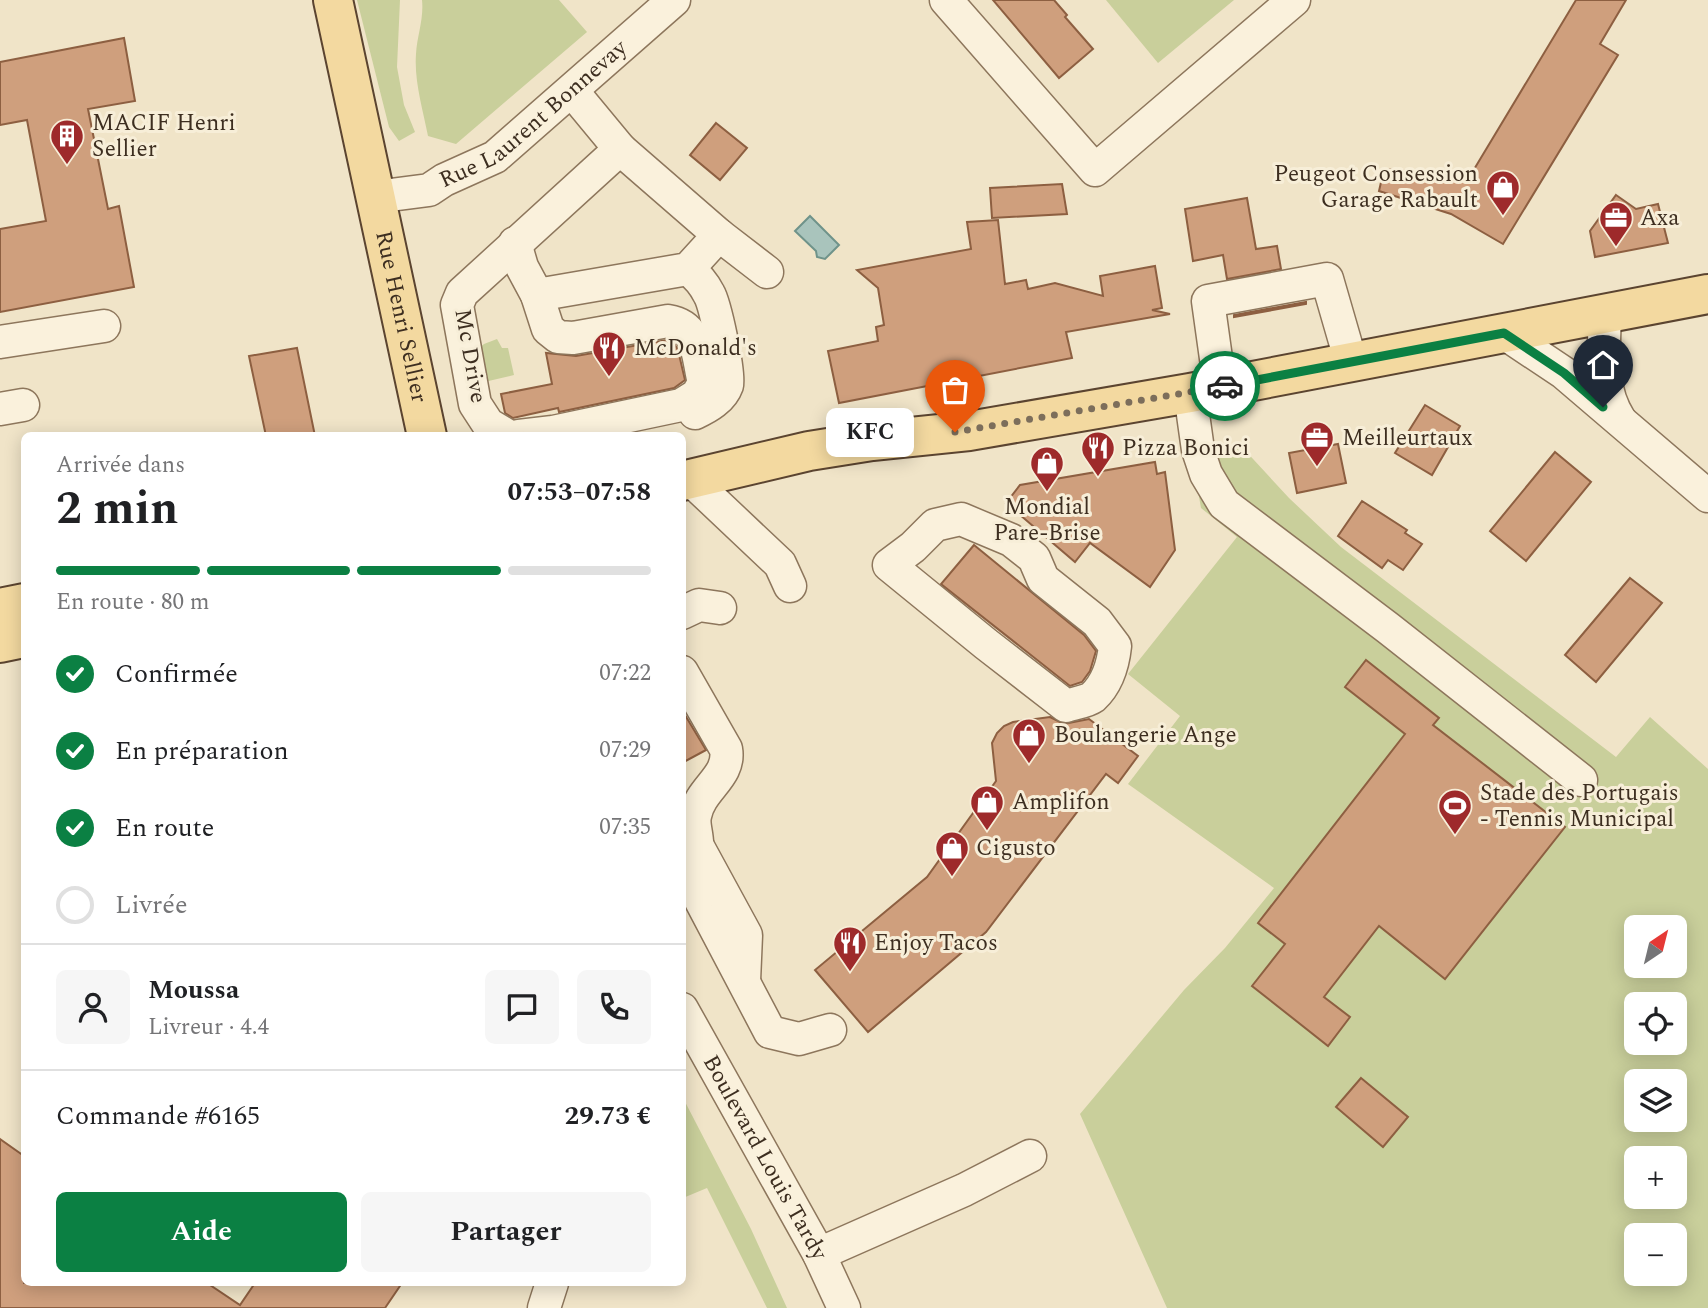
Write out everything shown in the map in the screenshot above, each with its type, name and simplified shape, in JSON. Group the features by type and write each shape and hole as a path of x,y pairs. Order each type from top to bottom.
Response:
{"main road":[{"name":"Rue Henri Sellier","path":"306,0 375,197"},
{"name":"Rue Henri Sellier","path":"333,0 426,432"},
{"path":"686,480 809,451 872,441 969,431 1205,390 1708,294"},
{"path":"0,608 21,604"},
{"path":"0,643 21,639"}],"street":[{"name":"Rue Laurent Bonnevay","path":"375,197 429,190 444,180 495,157 674,0"},
{"path":"946,0 1095,170 1294,0"},
{"path":"572,90 620,149 719,235 767,272"},
{"path":"552,432 681,405 697,395 704,383 692,333 681,323 668,321 573,338 558,337 548,330 537,295 522,267 515,243 620,149"},
{"path":"537,295 688,269 719,235"},
{"name":"Mc Drive","path":"501,432 488,424 475,404 457,305 462,293 515,243"},
{"path":"552,432 632,428 687,417 721,397 728,382 719,326 710,295 695,274 688,269"},
{"path":"1351,362 1327,279 1208,301 1205,390 1198,450 1206,474 1224,504 1388,628 1581,780"},
{"path":"1605,313 1606,389 1611,407 1622,424"},
{"path":"0,342 104,326"},
{"path":"1504,333 1564,373 1708,496"},
{"path":"686,480 780,564 790,586"},
{"path":"961,519 1011,540 1034,558 1043,579 1097,622 1115,646 1114,664 1091,698 1066,706 986,645 889,565 935,526 961,519"},
{"path":"686,611 699,605 720,608"},
{"path":"686,679 726,749 728,761 725,769 706,791 695,816 697,845 689,867 690,880 770,1032 799,1039 830,1030"},
{"name":"Boulevard Louis Tardy","path":"686,1016 819,1254 844,1308"},
{"path":"819,1254 964,1191 1030,1156"},
{"path":"544,1308 551,1286"}],"green space":[{"path":"357,0 400,0 397,67 404,105 415,132 399,141 389,127"},
{"path":"422,0 559,0 587,32 456,144 428,136 416,75"},
{"path":"1106,0 1234,0 1158,63"},
{"path":"497,339 502,348 508,348 514,375 480,383 477,350"},
{"name":"Stade des Portugais - Tennis Municipal","path":"1241,446 1289,498 1341,547 1616,757 1650,717 1708,769 1708,1308 1167,1308 1080,1114 1274,888 1128,784 1180,716 1128,674 1237,537 1201,508 1192,457"},
{"path":"686,1104 751,1229 787,1308 767,1308 707,1188 686,1197"}],"water":[{"path":"810,216 839,245 825,259 817,257 816,251 795,231"}],"building":[{"path":"993,0 1054,0 1093,49 1059,78"},
{"path":"1576,0 1626,0 1600,44 1618,55 1503,244 1451,214 1379,191 1384,169 1470,176"},
{"name":"MACIF Henri Sellier","path":"124,38 135,101 88,109 108,209 119,206 134,287 0,312 0,229 46,221 27,120 0,125 0,62"},
{"path":"716,123 747,148 720,180 690,155"},
{"path":"1062,184 1067,214 992,218 990,188"},
{"path":"1616,195 1636,209 1658,204 1668,243 1595,257 1590,231"},
{"path":"1247,198 1256,249 1277,246 1281,269 1227,279 1223,255 1193,261 1185,209"},
{"path":"998,220 1005,284 1026,280 1028,289 1055,283 1103,296 1100,276 1155,266 1162,308 1152,310 1170,314 1066,332 1072,358 839,403 828,351 878,341 876,327 884,325 878,288 857,270 971,249 967,222"},
{"path":"1306,304 1234,317 1234,315"},
{"path":"667,340 674,343 678,350 685,380 674,388 559,412 558,408 513,418 505,413 501,394 552,384 546,353 576,356"},
{"path":"297,348 314,432 265,432 249,356"},
{"path":"1425,405 1460,426 1432,475 1395,453"},
{"name":"Meilleurtaux","path":"1338,444 1346,483 1297,493 1289,453"},
{"path":"1555,452 1591,482 1526,561 1490,531"},
{"path":"1155,462 1157,474 1165,472 1175,550 1150,587 1090,543 1075,562 1006,503 1020,485"},
{"path":"1362,501 1407,530 1405,533 1422,544 1403,570 1388,560 1382,568 1338,536"},
{"path":"974,545 1084,635 1096,651 1090,671 1082,682 1070,686 941,584"},
{"path":"1630,578 1662,603 1596,682 1565,655"},
{"path":"1366,660 1439,718 1433,725 1565,827 1445,979 1379,926 1324,997 1350,1017 1328,1046 1252,986 1285,944 1258,923 1405,734 1345,687"},
{"path":"686,717 706,750 686,761"},
{"path":"1050,717 1064,724 1089,719 1138,756 1118,783 1106,774 986,932 868,1032 815,970 927,877 996,781 992,743 997,733 1013,722"},
{"path":"1361,1078 1408,1117 1383,1147 1336,1107"},
{"path":"0,1139 21,1154 21,1286 212,1286 240,1305 253,1286 400,1286 385,1308 0,1308"}],"way so far":[{"path":"955,432 1225,386"}],"place":[{"name":"MACIF Henri Sellier","path":"67,166"},
{"name":"Peugeot Consession Garage Rabault","path":"1503,217"},
{"name":"Axa","path":"1616,248"},
{"name":"McDonald's","path":"609,378"},
{"name":"KFC","path":"955,432"},
{"name":"Meilleurtaux","path":"1317,468"},
{"name":"Pizza Bonici","path":"1098,478"},
{"name":"Mondial Pare-Brise","path":"1047,493"},
{"name":"Boulangerie Ange","path":"1029,765"},
{"name":"Amplifon","path":"987,832"},
{"name":"Stade des Portugais - Tennis Municipal","path":"1455,836"},
{"name":"Cigusto","path":"952,878"},
{"name":"Enjoy Tacos","path":"850,973"}],"route":[{"path":"1225,386 1504,333 1564,373 1603,407"}]}
